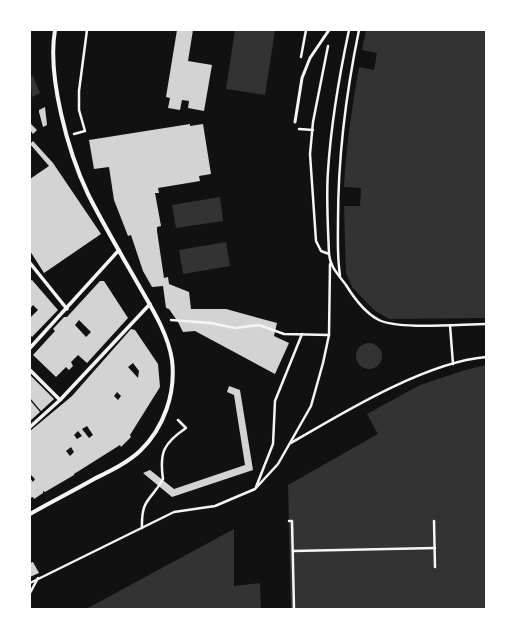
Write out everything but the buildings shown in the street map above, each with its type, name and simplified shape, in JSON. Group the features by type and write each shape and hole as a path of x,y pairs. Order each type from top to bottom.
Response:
{"street":[{"path":"30,514 128,460 140,451 157,430 168,405 171,392 172,360 163,332 150,304 88,193 71,151 57,91 53,41 55,30"},
{"path":"30,348 119,250"},
{"path":"30,264 67,309"},
{"path":"30,427 60,400 150,304"},
{"path":"30,370 60,400"}],"lane":[{"path":"295,122 302,78 310,58 329,30"}],"path":[{"path":"74,134 85,131 79,110 79,91 87,30"},
{"path":"30,583 174,512 215,506 255,489 278,464 291,443 311,406 329,335 330,264 328,173 339,76 349,30"},
{"path":"340,276 338,190 342,125 359,30"},
{"path":"329,45 313,122 310,154 316,241 321,251 329,254"},
{"path":"330,264 354,297 378,320 388,324 486,324"},
{"path":"171,320 211,323 235,328 259,324 284,334 329,335"},
{"path":"450,325 453,364"},
{"path":"255,489 273,444 275,400 302,334"},
{"path":"291,443 388,390 437,368 471,358 486,357"},
{"path":"142,528 143,508 145,503 159,486 162,478 160,458 164,449 173,437 186,428 178,420"},
{"path":"434,520 435,567"},
{"path":"289,521 292,521 294,609"},
{"path":"293,551 435,548"},
{"path":"30,593 38,578"}],"shaded area":[{"path":"235,30 275,30 265,95 226,89"},
{"path":"366,30 486,30 486,318 389,319 374,310 352,287 346,273 344,206 360,206 361,188 344,187 352,112 359,67 374,70 377,53 362,50"},
{"path":"33,76 40,93 32,97 30,77"},
{"path":"220,197 223,221 176,228 172,205"},
{"path":"226,242 230,266 183,274 179,250"},
{"path":"369,343 378,347 382,356 378,365 369,369 360,365 356,356 360,347"},
{"path":"486,365 486,609 291,609 288,485 378,434 367,414 420,385 462,371"},
{"path":"234,529 234,586 260,583 261,609 86,609"}]}
